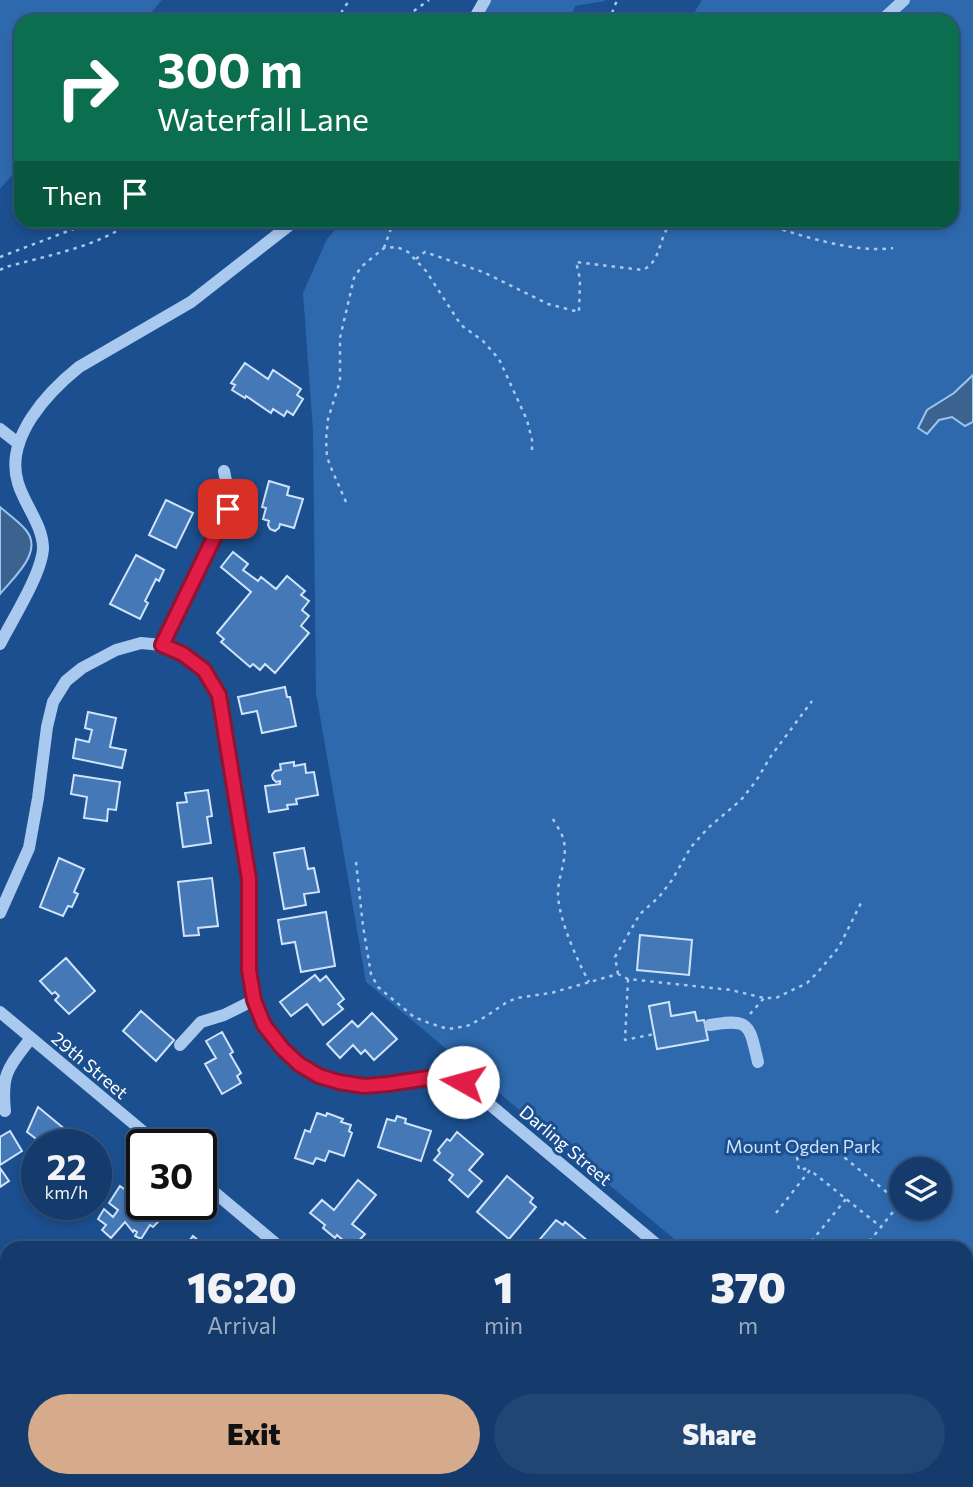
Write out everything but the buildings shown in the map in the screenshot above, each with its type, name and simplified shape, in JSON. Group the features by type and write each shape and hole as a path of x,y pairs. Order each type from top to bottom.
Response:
{"street":[{"path":"889,14 904,0"},
{"path":"0,643 37,574 42,556 42,537 15,472 19,444 36,410 73,372 191,302 286,228"},
{"path":"0,429 19,444"},
{"path":"0,913 29,848 53,702 66,681 82,668 116,650 141,643 162,645 228,509 225,471"},
{"name":"Darling Street","path":"162,645 183,654 204,670 219,695 249,879 249,970 254,1000 264,1025 282,1048 299,1064 319,1076 339,1082 364,1086 448,1075 463,1082 653,1241"},
{"path":"180,1045 201,1022 225,1015 254,1000"},
{"name":"29th Street","path":"0,1012 140,1129"},
{"path":"710,1025 731,1021 741,1023 750,1032 758,1062"},
{"path":"5,1111 3,1092 6,1073 31,1038"},
{"path":"217,1194 273,1241"}],"path":[{"path":"410,14 429,0"},
{"path":"0,257 76,228"},
{"path":"0,270 103,238 124,228"},
{"path":"346,502 329,464 326,440 328,419 340,381 340,338 354,278 361,267 384,248 391,228"},
{"path":"416,259 425,252 483,272 548,304 579,312 580,279 576,262 643,270 655,261 667,228"},
{"path":"779,228 831,242 877,250 893,248"},
{"path":"384,248 397,247 416,259 461,325 483,341 499,359 527,421 532,453"},
{"path":"618,974 615,957 640,914 659,898 691,846 741,800 812,701"},
{"path":"553,819 565,844 565,860 558,893 560,909 575,956 589,982"},
{"path":"356,862 371,974 378,987 414,1017 448,1029 467,1026 517,998 551,993 618,974 628,979 731,990 764,998 776,998 794,991 813,978 839,947 861,902"},
{"path":"628,979 625,1040 654,1034"},
{"path":"741,1023 764,998"},
{"path":"844,1149 845,1158 889,1193"},
{"path":"797,1157 799,1170 808,1168 881,1227"},
{"path":"776,1213 810,1170"},
{"path":"812,1241 846,1199"},
{"path":"870,1241 889,1217"}],"green space":[{"path":"0,0 162,0 150,14 14,14 14,173 0,189"},
{"path":"478,0 605,0 575,6 572,14 470,14"},
{"name":"Mount Ogden Park","path":"702,0 973,0 973,1241 677,1241 366,982 316,693 313,431 303,293 327,239 337,228 959,228 959,14 693,14"}],"shaded area":[{"path":"973,375 973,422 965,426 952,417 939,420 927,434 918,428 927,410 954,393"},
{"path":"0,507 25,529 32,546 30,555 19,572 0,594"}],"route":[{"path":"228,509 162,645 183,654 204,670 219,695 249,879 249,970 254,1000 264,1025 299,1064 319,1076 339,1082 364,1086 448,1075 463,1082"}]}
